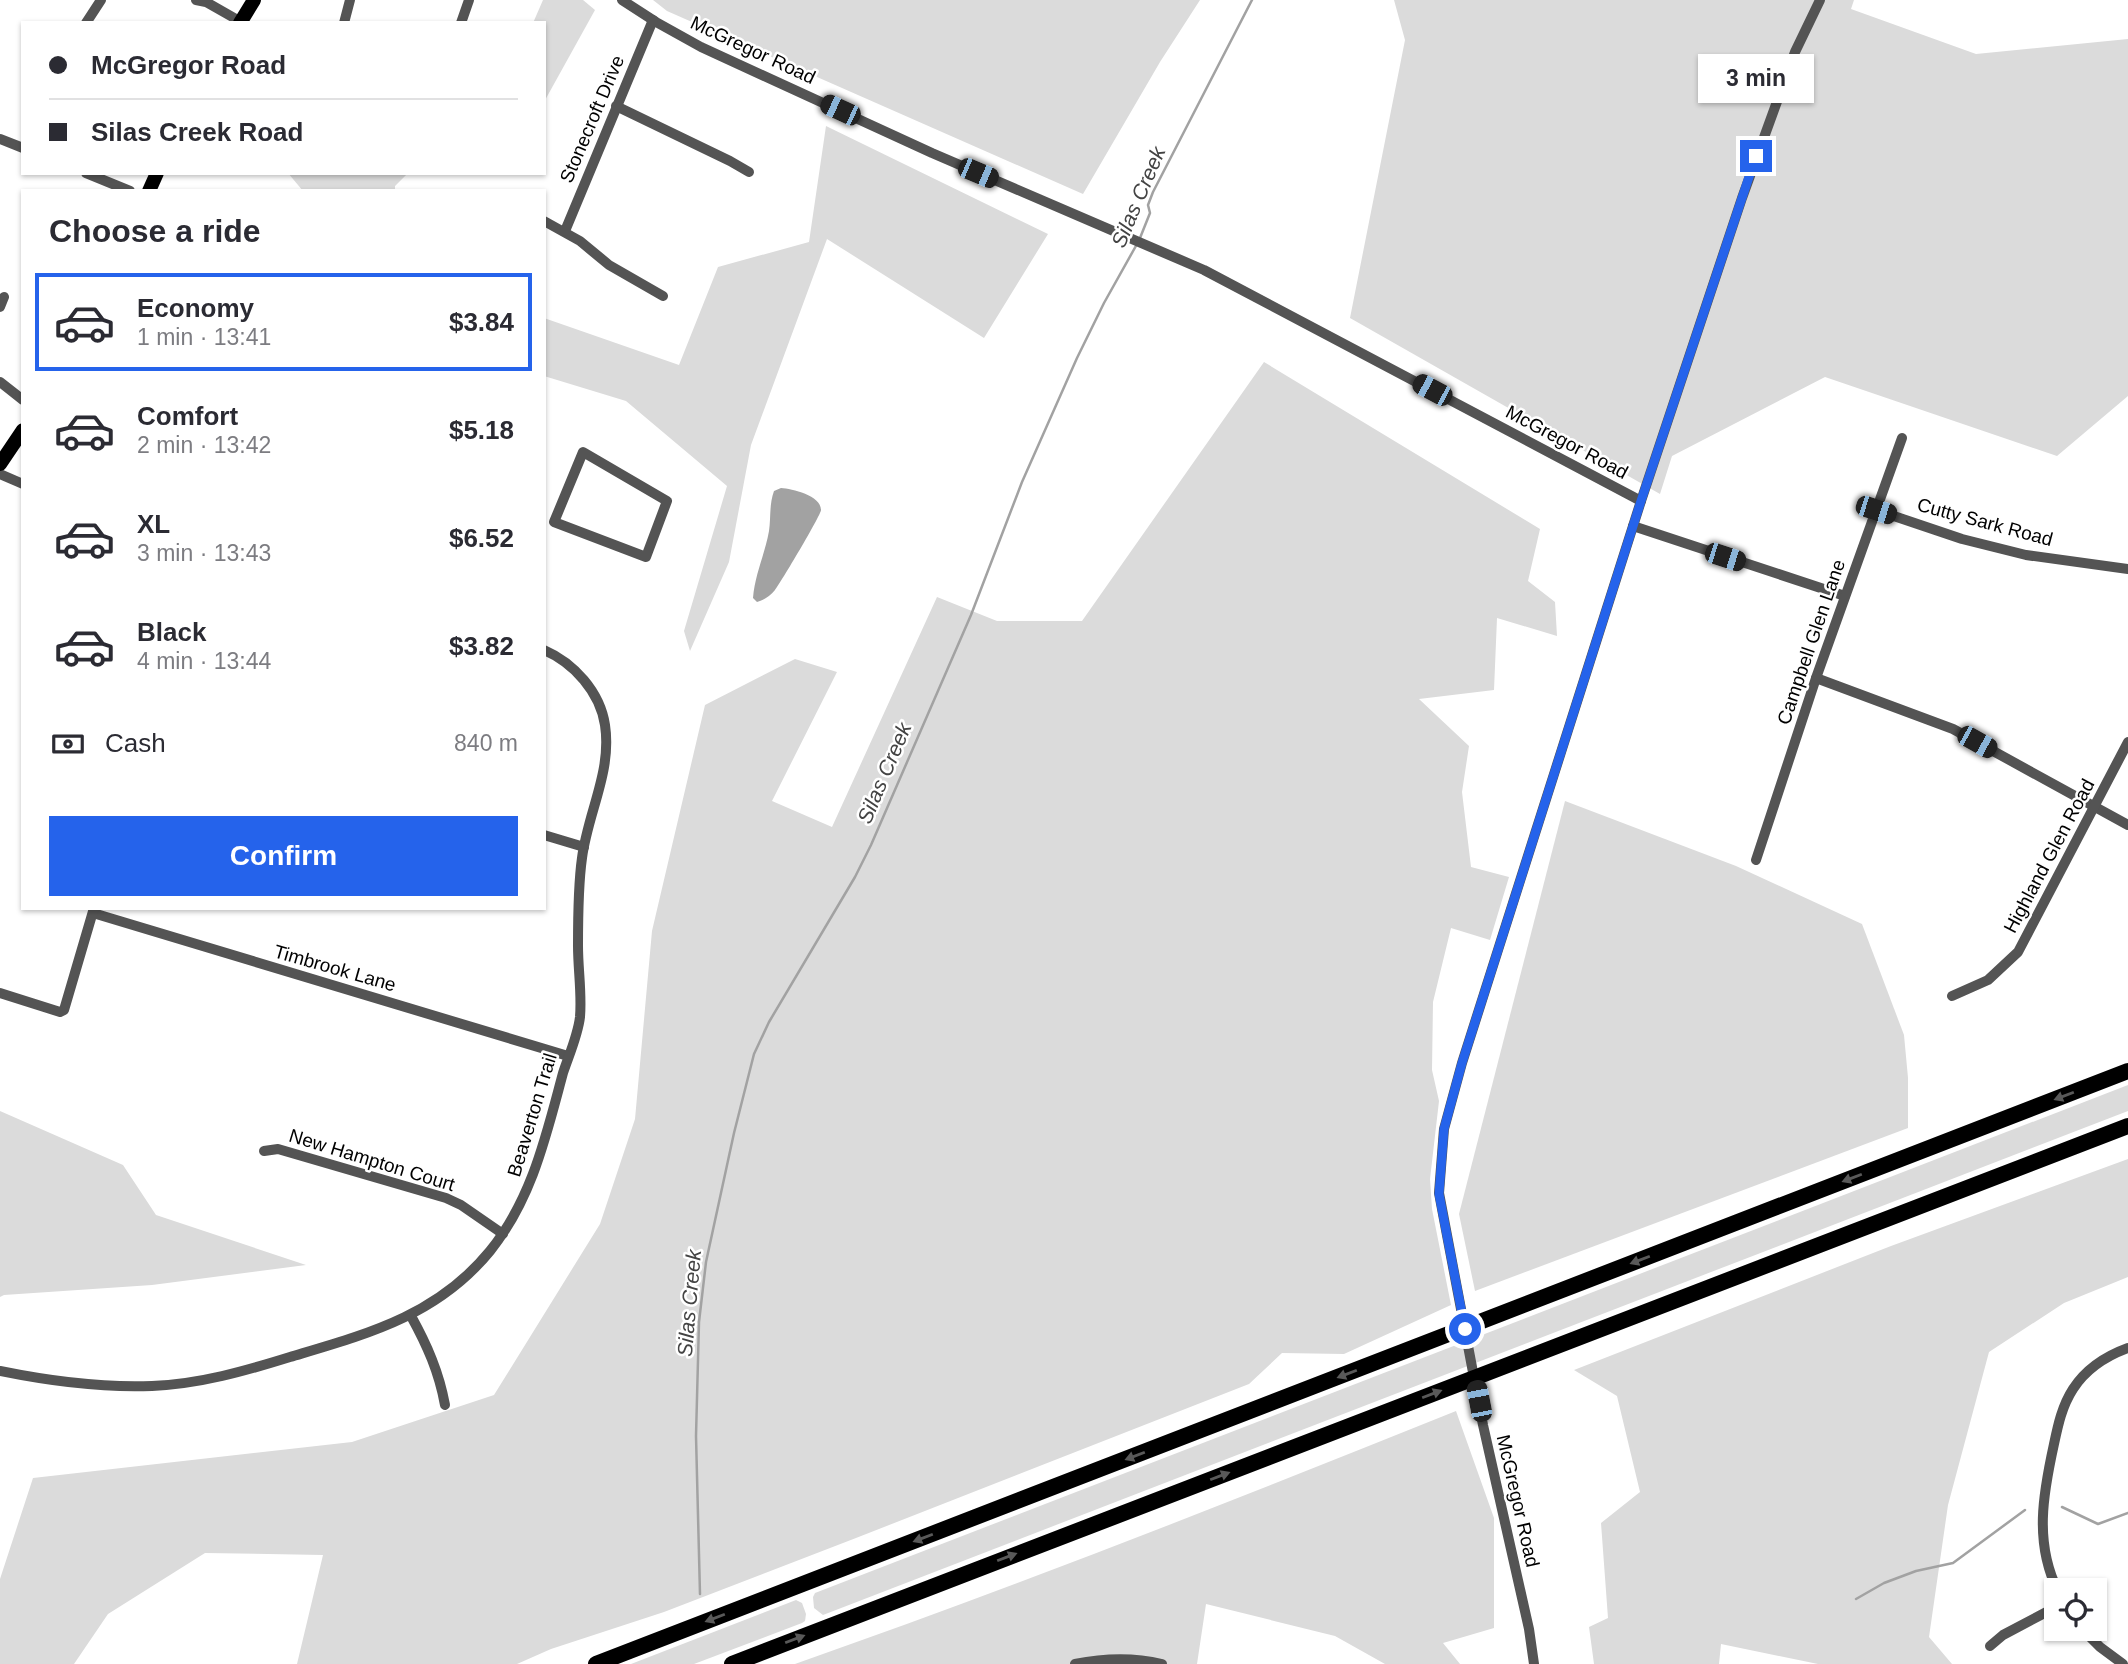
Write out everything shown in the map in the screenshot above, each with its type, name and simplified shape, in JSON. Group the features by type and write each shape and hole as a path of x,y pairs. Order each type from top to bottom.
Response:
{"highway":[{"path":"596,1664 2128,1071"},
{"path":"732,1664 2128,1126"}],"main road":[{"path":"243,21 254,0"},
{"path":"0,464 21,433"}],"street":[{"path":"87,21 101,0"},
{"path":"195,0 206,2 240,21"},
{"path":"345,21 350,0"},
{"path":"462,21 469,0"},
{"name":"McGregor Road","path":"622,0 701,47 932,153 1203,270 1641,501 1462,1063 1444,1129 1439,1194 1483,1424 1529,1629 1534,1664"},
{"path":"1641,501 1776,102 1795,52 1820,0"},
{"name":"Stonecroft Drive","path":"565,231 653,20"},
{"path":"616,106 749,172"},
{"path":"0,139 21,147"},
{"path":"91,175 125,189"},
{"path":"546,222 565,231 609,265 663,296"},
{"path":"0,382 21,398"},
{"name":"Campbell Glen Lane","path":"1756,860 1815,678 1902,438"},
{"path":"583,452 667,501 646,557 549,519 583,452"},
{"path":"0,474 21,483"},
{"name":"Cutty Sark Road","path":"1876,510 1962,538 2026,555 2128,569"},
{"path":"1633,526 1845,596"},
{"name":"Beaverton Trail","path":"0,1371 43,1380 149,1387 200,1382 232,1375 371,1333 411,1316 441,1297 469,1273 503,1234 520,1207 538,1165 580,1020 578,947 584,847 606,759 605,723 596,698 586,683 564,661 546,651"},
{"path":"1815,678 1953,729 2128,825"},
{"name":"Highland Glen Road","path":"1952,996 1988,980 2018,952 2128,742"},
{"path":"546,836 584,847"},
{"path":"0,993 60,1012 64,1010 93,911"},
{"name":"Timbrook Lane","path":"93,911 568,1056"},
{"name":"New Hampton Court","path":"264,1151 278,1150 446,1198 503,1234"},
{"path":"411,1316 436,1368 445,1405"},
{"path":"2054,1578 2045,1548 2042,1515 2045,1485 2061,1415 2069,1395 2082,1377 2106,1357 2128,1348"},
{"path":"1990,1646 2012,1630 2044,1613"},
{"path":"2094,1641 2123,1664"},
{"path":"1075,1664 1138,1658 1162,1664"}],"shaded area":[{"path":"543,0 583,0 595,10 546,98 546,21 534,21"},
{"path":"653,0 1200,0 1160,62 1083,194 667,11"},
{"path":"1394,0 1854,0 1851,9 1976,54 2128,39 2128,396 2057,456 1825,377 1672,456 1660,494 1350,318 1405,40"},
{"path":"826,126 1048,234 984,338 827,239 751,445 729,562 690,651 684,631 727,486 626,401 546,377 546,319 679,365 718,267 809,242"},
{"path":"290,175 406,175 395,189 301,189"},
{"path":"1264,362 1540,529 1528,581 1555,602 1557,636 1497,618 1494,690 1419,699 1469,746 1462,792 1471,867 1509,877 1490,940 1451,928 1433,1002 1432,1070 1439,1101 1430,1179 1432,1209 1451,1305 1344,1354 1282,1353 1249,1384 664,1612 551,1649 517,1664 297,1664 323,1555 205,1553 108,1614 74,1664 0,1664 0,1579 33,1478 352,1442 494,1395 600,1224 635,1119 652,931 705,705 795,659 837,672 772,801 832,827 937,597 997,621 1082,621"},
{"path":"781,488 811,497 820,505 821,510 775,590 767,598 757,602 753,598 754,589 769,531 772,496 774,491"},
{"path":"1565,801 1736,866 1862,924 1904,1035 1908,1078 1908,1128 1475,1291 1459,1214"},
{"path":"2128,1085 2128,1111 823,1615 814,1608 815,1593"},
{"path":"0,1111 123,1165 156,1215 306,1265 152,1285 0,1297"},
{"path":"2128,1159 2128,1277 2064,1303 1989,1352 1948,1505 1929,1637 1952,1664 1818,1664 1721,1644 1719,1664 1594,1664 1589,1627 1608,1618 1601,1523 1640,1492 1617,1396 1574,1370 1891,1246"},
{"path":"1456,1411 1494,1518 1494,1628 1443,1643 1460,1664 1385,1664 1335,1636 1206,1604 1197,1664 795,1664 1044,1573"},
{"path":"796,1600 802,1603 806,1614 802,1623 694,1664 631,1664"}],"waterway":[{"name":"Silas Creek","path":"1140,238 1150,213 1148,205 1153,192 1252,0"},
{"name":"Silas Creek","path":"700,1594 696,1436 699,1322 706,1262 754,1054 769,1022 855,877 871,845 971,615 1022,482 1077,358 1137,244"},
{"path":"2062,1507 2098,1524 2128,1513"},
{"path":"1856,1599 1884,1583 1916,1571 1953,1563 2025,1510"}],"route":[{"path":"1465,1329 1439,1194 1444,1129 1462,1063 1641,501 1756,156"}]}
